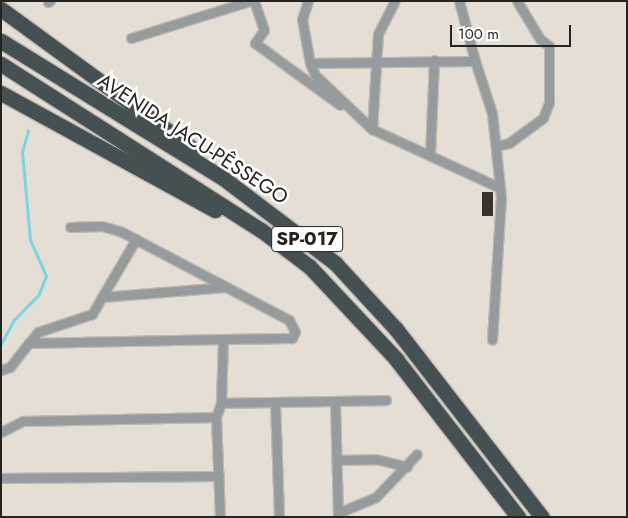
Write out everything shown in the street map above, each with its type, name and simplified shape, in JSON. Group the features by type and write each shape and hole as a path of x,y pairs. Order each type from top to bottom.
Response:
{"highway":[{"path":"1,9 170,132 223,178"},
{"name":"AVENIDA JACU-PÊSSEGO","path":"1,41 223,178 296,230 369,298 542,517"},
{"name":"AVENIDA JACU-PÊSSEGO","path":"1,64 261,230 310,267 355,312 518,517"},
{"path":"1,93 222,214 261,230"}],"street":[{"path":"131,38 250,1"},
{"path":"254,1 264,30 255,43 372,129 500,188"},
{"path":"308,1 302,18 310,63 315,76 372,129"},
{"path":"372,129 378,34 395,1"},
{"path":"459,1 492,114 496,146 500,188 492,340"},
{"path":"496,146 509,143 543,118 549,102 549,46 540,39 517,1"},
{"path":"310,63 377,60 475,61"},
{"path":"430,155 434,60"},
{"path":"29,343 292,338 295,332 289,320 136,239 102,226 70,226"},
{"path":"1,370 10,367 38,332 92,314 136,239"},
{"path":"102,297 227,287"},
{"path":"220,517 216,417 220,405 222,339"},
{"path":"220,405 386,400"},
{"path":"335,401 338,515 370,502 407,467 417,454"},
{"path":"275,402 279,517"},
{"path":"1,432 23,421 216,417"},
{"path":"337,460 376,458 407,467"},
{"path":"1,478 219,476"}],"building":[{"path":"482,192 493,192 493,216 482,216"}],"waterway":[{"path":"1,344 13,321 39,294 46,276 30,240 22,152 28,131"}]}
